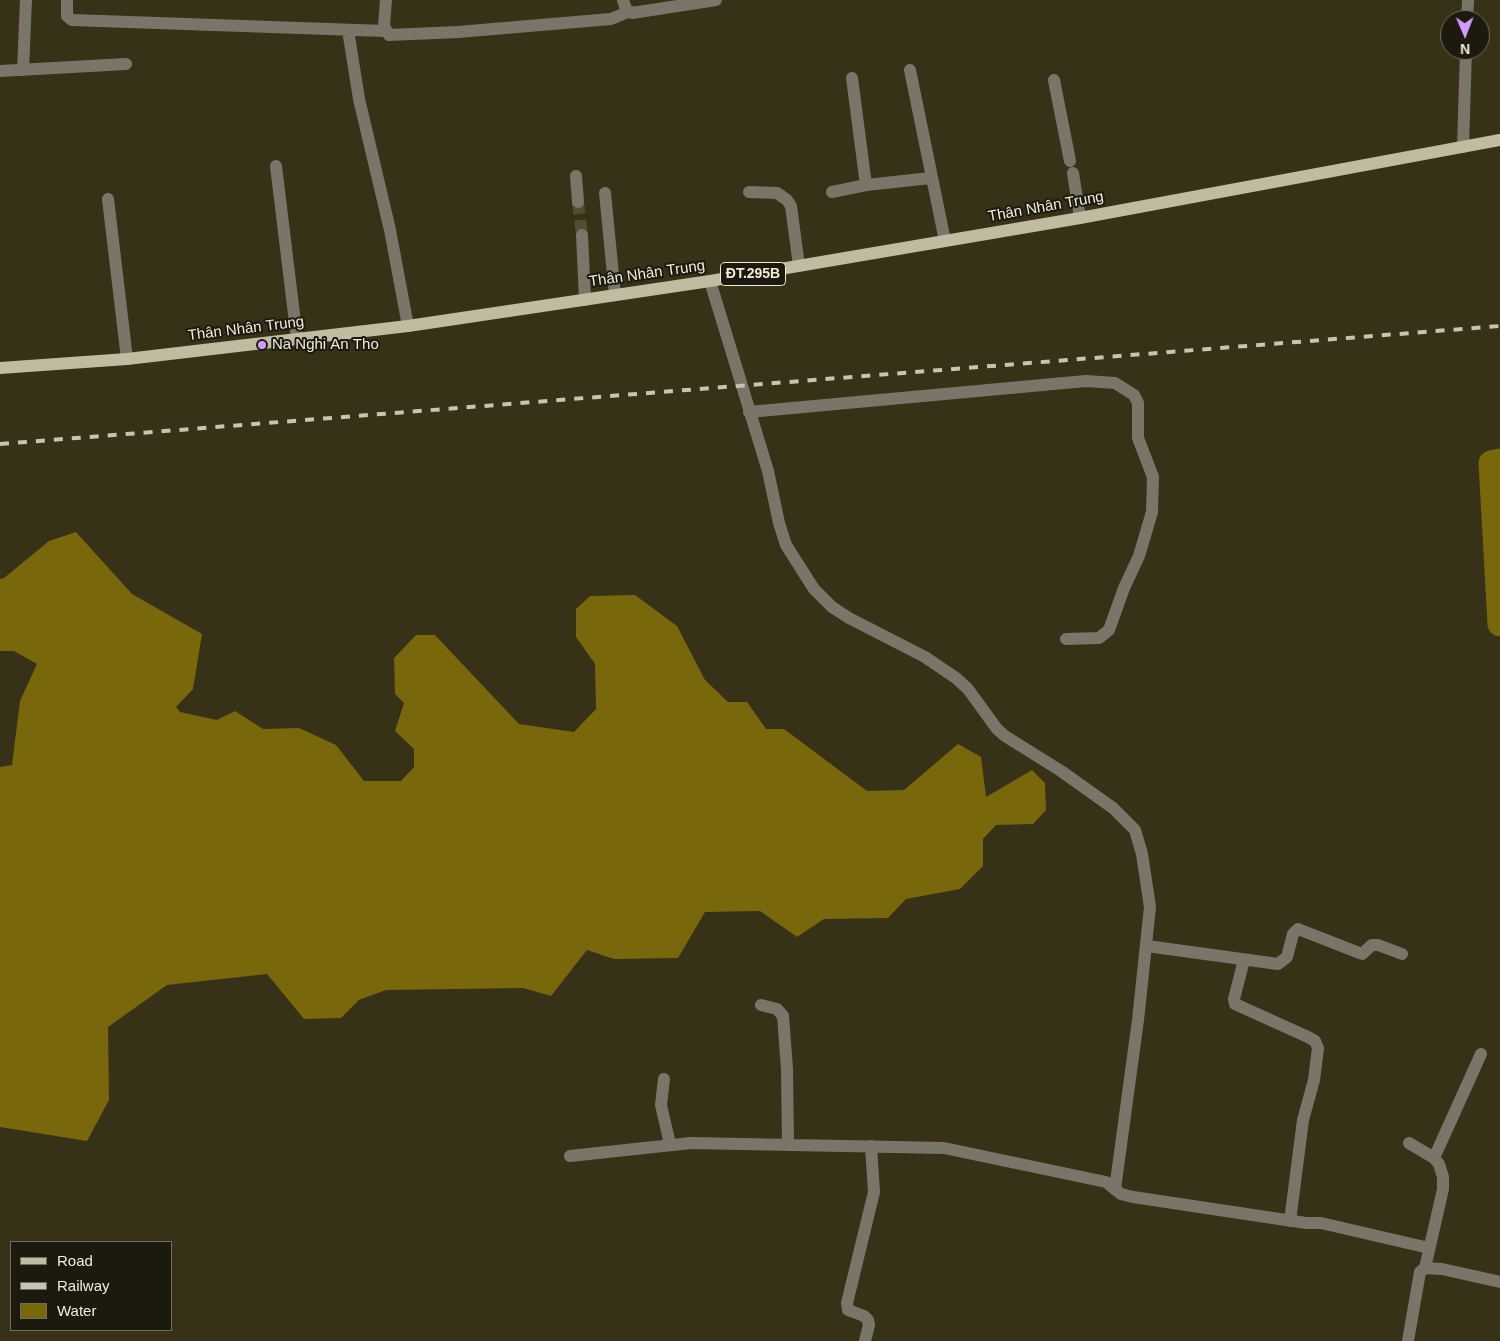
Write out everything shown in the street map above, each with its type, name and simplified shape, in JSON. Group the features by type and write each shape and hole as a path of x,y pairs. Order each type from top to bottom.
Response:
{"main road":[{"name":"Thân Nhân Trung","path":"0,368 127,359 408,326 710,281 1080,218 1500,140"}],"street":[{"path":"23,70 26,0"},
{"path":"67,0 67,16 72,20 385,31 390,35 458,32 612,18 626,6 649,12 716,0"},
{"path":"385,31 386,0"},
{"path":"348,30 359,99 390,230 408,326"},
{"path":"1463,147 1466,60"},
{"path":"0,71 126,64"},
{"path":"910,70 945,241"},
{"path":"852,78 866,185"},
{"path":"1054,80 1072,167 1080,218"},
{"path":"276,166 297,339"},
{"path":"576,176 578,202"},
{"path":"832,192 866,185 931,178"},
{"path":"749,192 777,193 787,200 791,206 799,266"},
{"path":"604,193 616,295"},
{"path":"108,199 127,359"},
{"path":"582,235 585,300"},
{"path":"710,281 768,471 786,545 814,589 832,607 849,618 925,657 956,678 968,689 997,729 1113,808 1135,830 1148,882 1150,907 1147,946 1115,1189"},
{"path":"749,412 1086,381 1115,383 1134,395 1138,403 1138,438 1153,478 1152,512 1139,556 1124,588 1109,630 1099,638 1066,640"},
{"path":"1147,946 1273,964 1282,962 1287,957 1293,934 1298,929 1362,954 1372,945 1378,945 1402,954"},
{"path":"1244,960 1234,999 1235,1004 1308,1036 1315,1040 1318,1048 1314,1080 1303,1120 1290,1220"},
{"path":"761,1005 777,1008 782,1016 787,1069 788,1144"},
{"path":"1434,1158 1481,1054"},
{"path":"664,1079 661,1105 670,1144"},
{"path":"1408,1341 1420,1272 1424,1268 1443,1189 1439,1164 1434,1158 1409,1143"},
{"path":"570,1156 670,1144 788,1144 966,1151 1106,1182 1121,1194 1143,1199 1337,1226 1429,1248"},
{"path":"865,1341 869,1325 868,1320 848,1310 847,1303 874,1192 871,1146"},
{"path":"1424,1268 1442,1269 1500,1282"}],"water":[{"path":"76,532 132,594 202,634 193,689 176,707 180,712 217,720 235,711 263,729 299,728 336,745 364,781 401,781 414,767 414,749 395,731 404,703 395,694 394,658 416,635 435,635 519,724 574,732 596,709 595,664 576,637 576,609 590,596 635,595 677,626 705,680 728,702 747,702 766,729 784,729 867,791 904,790 958,744 981,757 986,797 1032,770 1045,783 1046,810 1033,824 996,825 983,839 983,866 960,889 906,899 888,918 824,919 797,937 760,911 705,912 678,958 614,959 587,950 551,996 523,988 386,990 359,1000 341,1018 304,1019 267,974 167,985 108,1027 109,1100 87,1141 0,1127 0,767 12,765 20,701 37,664 14,651 0,651 0,579 4,578 49,541"}],"waterway":[{"path":"1500,461 1491,463 1500,624"}],"tunnel":[{"path":"578,202 582,235"}],"railway":[{"path":"0,444 1500,326"}],"place":[{"name":"Na Nghi An Tho","path":"262,345"}]}
